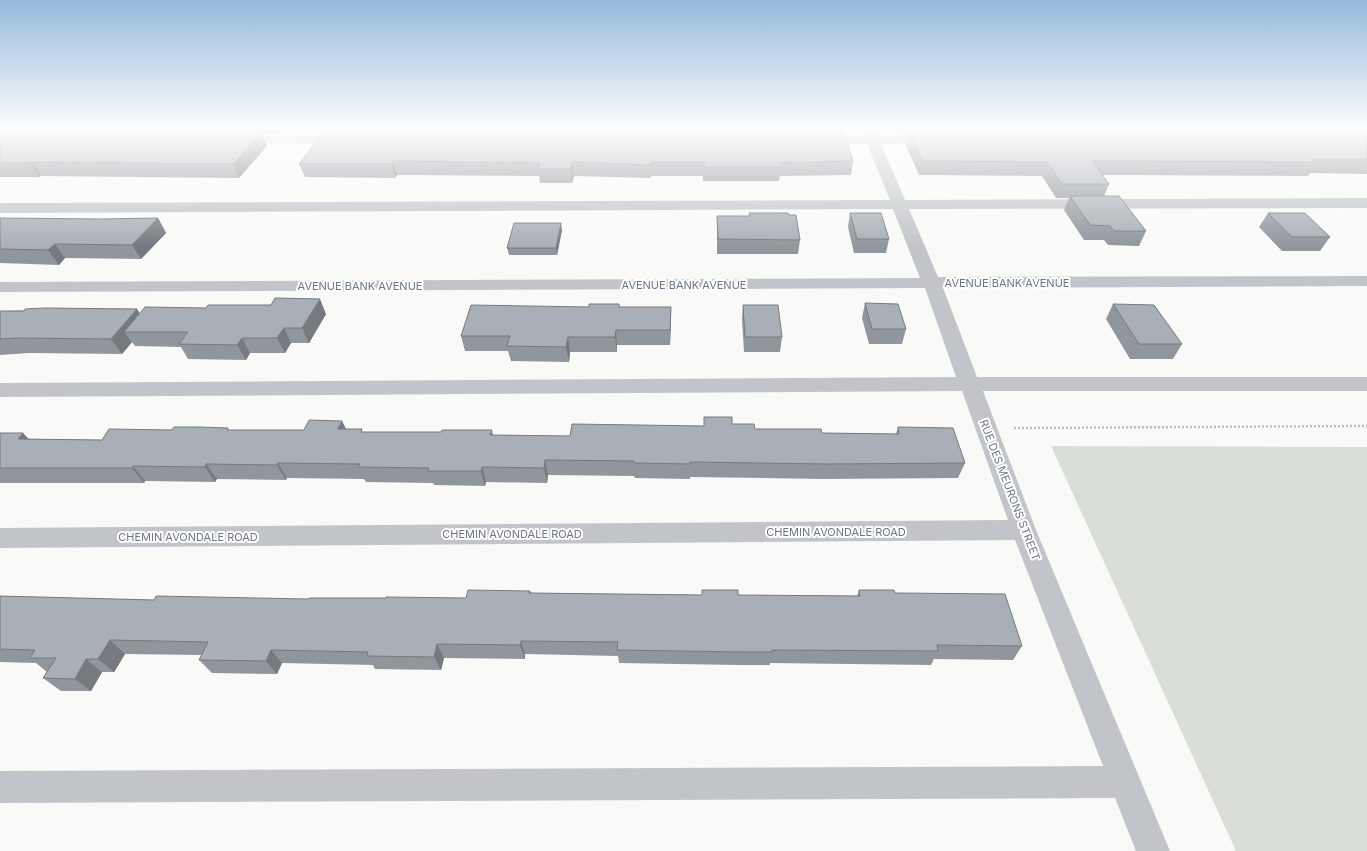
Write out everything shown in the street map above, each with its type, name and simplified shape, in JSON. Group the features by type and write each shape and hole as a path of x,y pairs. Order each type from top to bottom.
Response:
{"street":[{"name":"RUE DES MEURONS STREET","path":"884,168 932,284 1024,530 1153,851"},
{"path":"0,208 1367,203"},
{"name":"AVENUE BANK AVENUE","path":"0,287 1367,281"},
{"path":"0,390 970,384 1367,384"},
{"name":"CHEMIN AVONDALE ROAD","path":"0,538 1024,530"},
{"path":"0,787 1125,782"}],"path":[{"path":"987,428 1367,426"}],"shaded area":[{"path":"1051,446 1367,447 1367,851 1236,851"}],"building":[{"path":"538,168 571,168 571,169 538,169"},
{"path":"1051,168 1097,168 1109,184 1062,184"},
{"path":"1070,196 1119,196 1146,231 1114,231 1110,226 1090,225"},
{"path":"749,213 788,213 789,215 796,215 800,240 718,239 717,216 750,216"},
{"path":"850,213 881,213 889,239 857,239"},
{"path":"1268,213 1305,213 1330,237 1292,237"},
{"path":"0,218 158,218 132,245 55,244 48,250 0,249"},
{"path":"514,223 561,223 556,248 507,248"},
{"path":"275,298 320,299 302,328 284,328 277,338 242,338 237,345 179,344 188,332 124,332 145,307 206,308 208,305 271,305"},
{"path":"865,303 898,304 906,329 872,329"},
{"path":"589,304 619,304 619,307 671,307 670,330 616,330 615,337 568,337 566,347 507,346 510,336 461,336 471,305 589,307"},
{"path":"1113,304 1154,305 1182,344 1139,344"},
{"path":"743,305 778,305 782,337 745,337"},
{"path":"25,309 137,309 111,339 0,339 0,311 24,311"},
{"path":"704,417 732,417 732,424 754,424 755,429 821,429 822,433 899,434 898,427 953,428 965,463 826,464 690,462 690,464 634,463 634,461 545,460 544,468 482,467 481,471 428,471 429,468 358,467 360,464 278,463 277,465 206,464 205,467 133,466 132,468 0,468 0,433 23,433 18,439 102,440 109,429 172,430 174,427 199,427 228,428 227,430 304,430 309,420 342,421 338,429 362,429 361,432 441,432 442,430 492,430 490,435 570,436 572,424 704,426"},
{"path":"468,590 530,591 529,593 702,595 702,590 738,590 738,595 860,596 859,590 894,590 895,593 1005,594 1022,646 937,645 938,651 772,650 772,652 740,652 617,650 618,642 521,641 520,645 437,644 434,657 367,656 368,652 271,650 266,661 199,660 208,642 110,640 98,659 86,659 75,679 43,678 56,658 30,658 35,650 0,649 0,596 154,600 156,596 308,599 386,597 466,598"}]}
